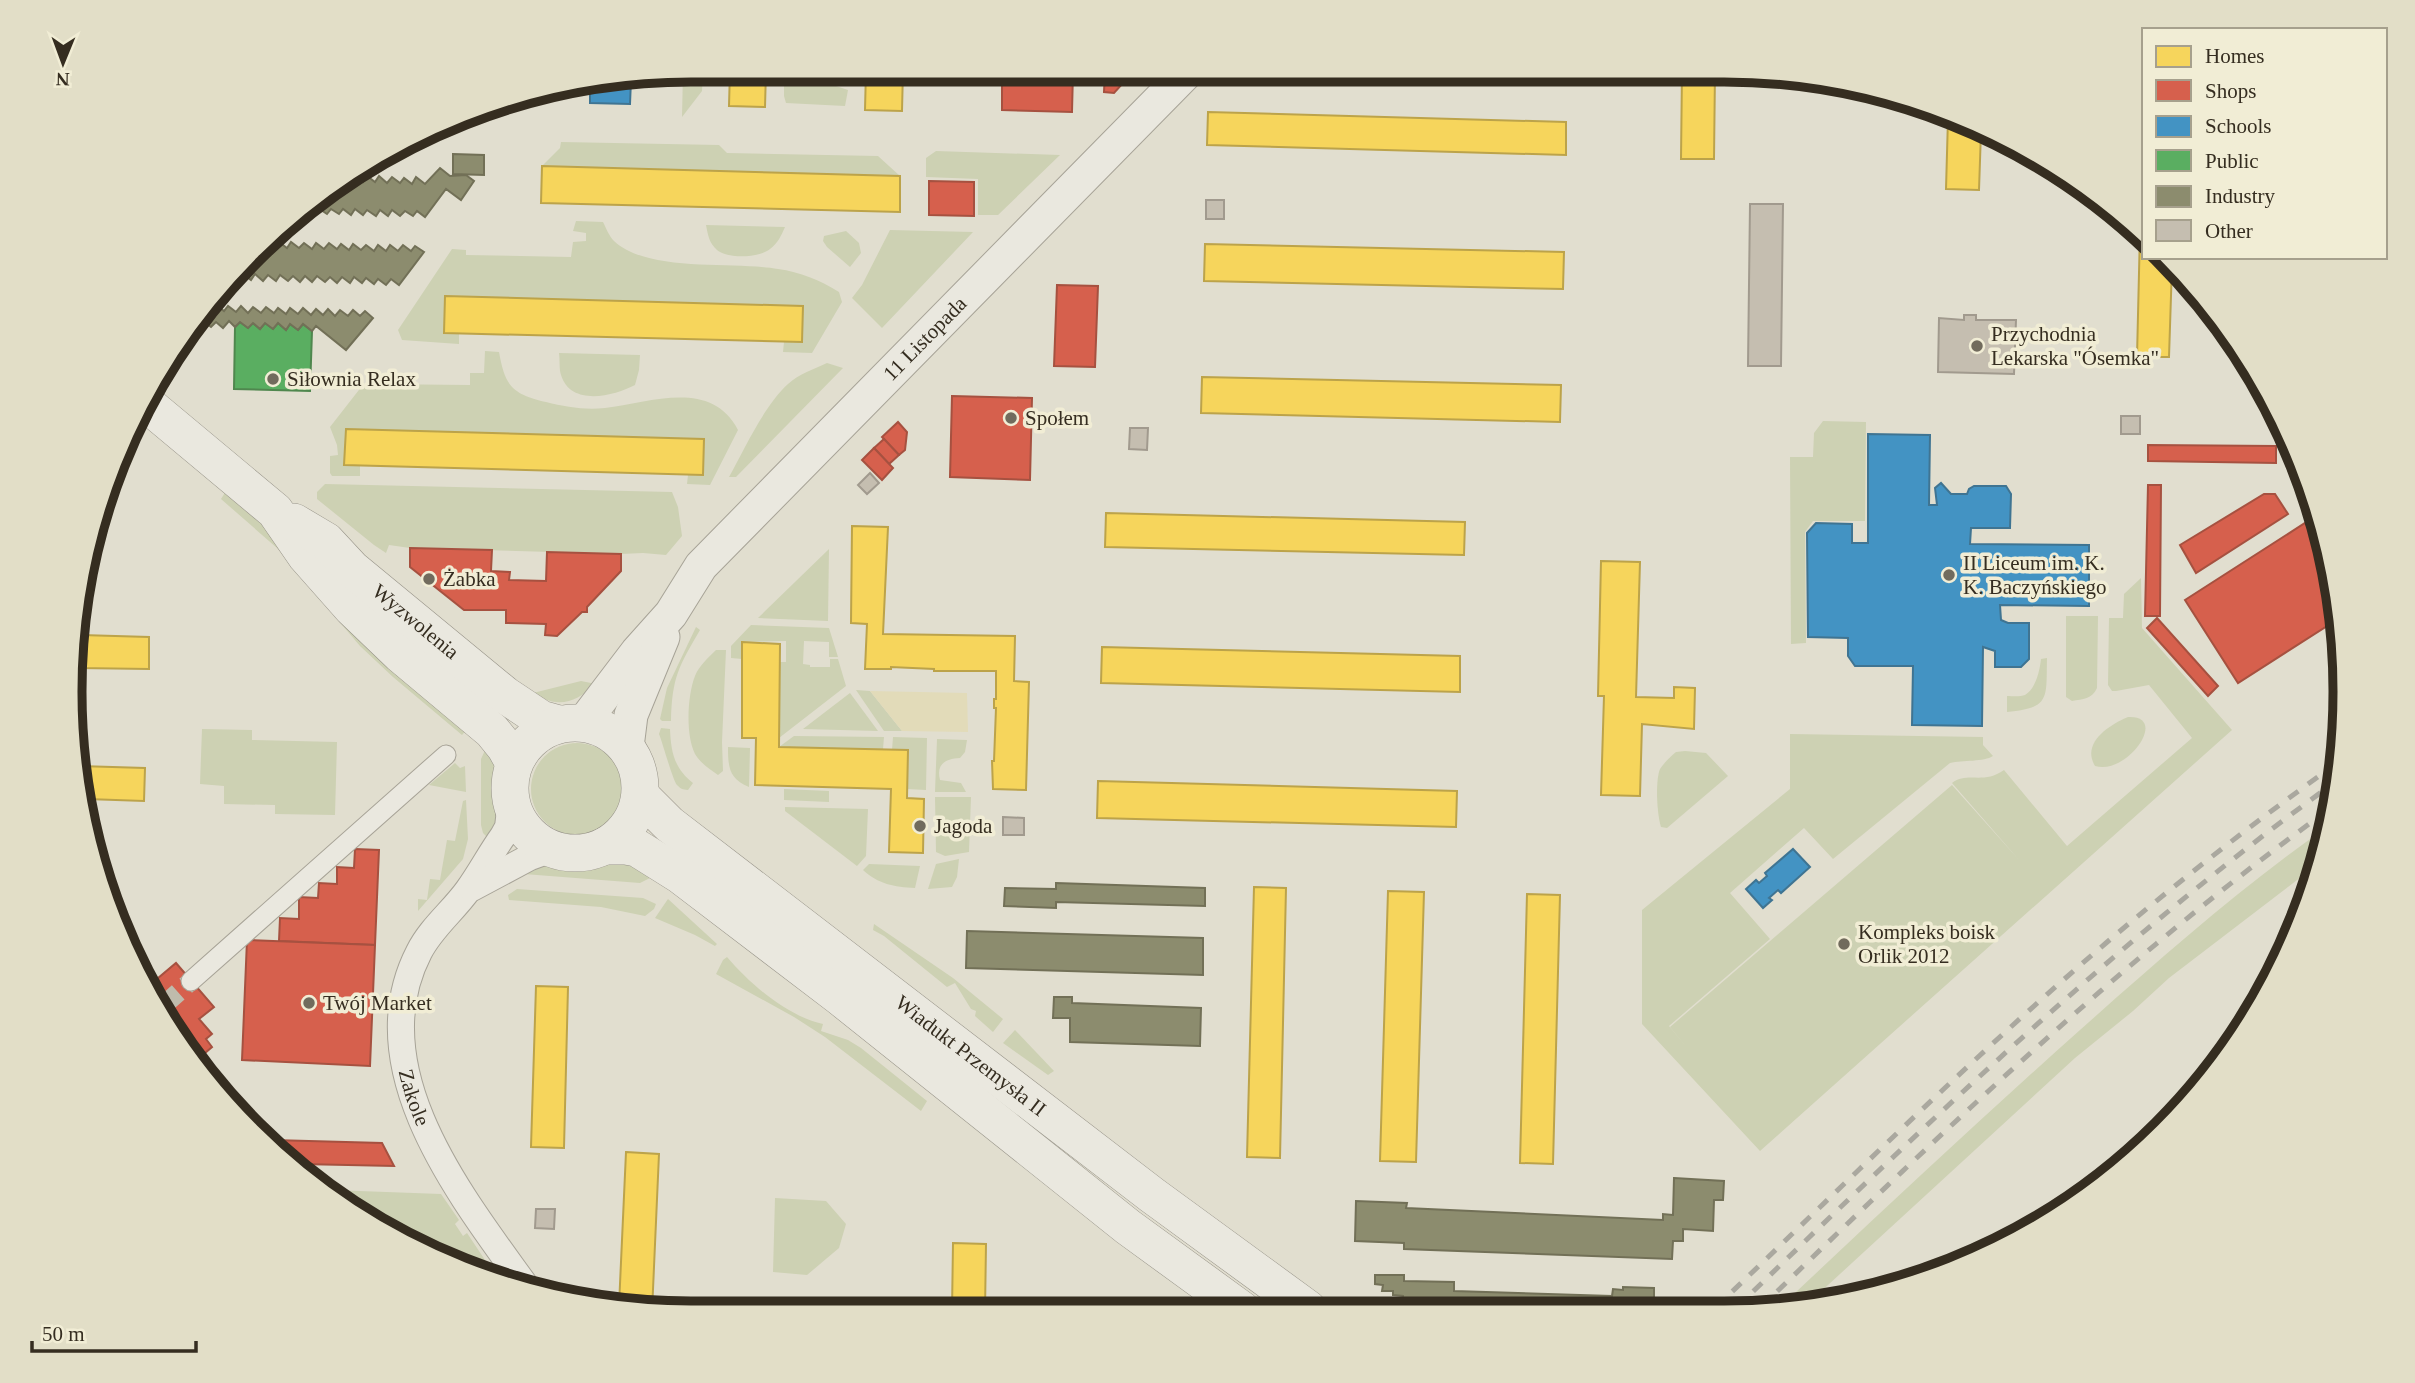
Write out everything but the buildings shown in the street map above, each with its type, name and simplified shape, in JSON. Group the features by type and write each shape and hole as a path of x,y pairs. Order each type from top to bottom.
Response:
{"main road":[{"name":"Wyzwolenia","path":"152,409 275,511 326,541 352,569 506,695 541,719 571,724"},
{"name":"Wyzwolenia","path":"275,511 306,556 352,608 400,654 492,731 514,764"},
{"path":"571,724 601,727 627,747 636,762 641,796 637,811 618,837 605,846 579,853 552,849 526,830 511,802 511,782 514,764 532,738 544,730 571,724"},
{"name":"Wiadukt Przemysła II","path":"641,796 669,824 1152,1195 1297,1301"},
{"name":"Wiadukt Przemysła II","path":"605,846 636,848 680,874 937,1073 1027,1149 1230,1301"}],"street":[{"name":"11 Listopada","path":"571,724 671,614 701,566 1177,82"},
{"name":"11 Listopada","path":"627,747 631,715 671,614"},
{"path":"191,981 446,755"},
{"name":"Zakole","path":"511,802 508,827 467,891 419,951 405,990 402,1040 413,1101 439,1157 519,1275"},
{"name":"Zakole","path":"467,891 520,862 552,849"}],"green space":[{"path":"683,82 702,82 702,91 682,117"},
{"path":"784,82 824,82 848,90 845,106 786,103"},
{"path":"561,142 719,145 727,153 878,156 900,176 542,166 560,148"},
{"path":"936,151 1060,155 998,215 978,215 978,179 926,177 926,158"},
{"path":"576,221 603,222 614,241 629,251 648,258 692,264 760,267 802,274 839,292 842,302 812,353 783,352 784,342 802,342 802,306 445,296 444,332 459,333 459,344 402,340 398,330 452,249 466,250 466,255 571,257 573,242 586,241 586,233 573,231"},
{"path":"706,225 785,227 770,249 744,256 728,255 717,250 711,242"},
{"path":"890,230 973,232 882,328 852,298 862,285"},
{"path":"846,231 859,243 861,253 850,267 823,241 824,236"},
{"path":"485,351 499,352 507,380 517,391 534,399 590,409 660,399 696,399 712,404 726,414 738,430 710,485 687,484 688,475 702,475 703,439 346,429 345,465 360,466 360,476 332,476 330,456 338,455 330,427 362,386 470,385 470,373 484,373"},
{"path":"559,353 640,355 635,385 605,395 583,395 574,392 566,385 561,375"},
{"path":"827,363 843,368 736,477 729,477 779,393 797,377"},
{"path":"1823,421 1866,422 1865,521 1813,521 1805,532 1806,643 1791,644 1790,457 1813,457 1814,433"},
{"path":"325,484 672,492 678,507 682,536 666,555 410,548 389,545 386,553 317,499 317,492"},
{"path":"226,491 271,529 470,726 462,735 360,646 277,548 221,499"},
{"path":"829,549 828,621 758,618"},
{"path":"2141,578 2142,628 2232,730 1760,1151 1642,1024 1642,910 1790,789 1790,734 1983,737 1983,745 1993,756 1950,763 1833,859 1804,828 1730,893 1770,939 1669,1026 1688,1049 1670,1027 1952,785 2019,860 1952,783 1964,778 1989,777 2004,770 2067,846 2192,738 2149,685 2112,691 2108,685 2109,618 2123,618 2124,594"},
{"path":"2066,616 2098,616 2097,688 2090,696 2072,701 2066,697"},
{"path":"751,625 829,628 838,657 829,657 829,642 804,641 803,664 810,667 830,667 830,659 838,659 846,686 779,738 780,662 786,662 786,641 743,642 742,659 731,658 731,646"},
{"path":"696,627 700,630 675,682 671,721 662,721 660,719 667,688"},
{"path":"716,650 726,650 723,771 718,775 697,757 688,718 695,676 701,665"},
{"path":"2047,658 2046,692 2039,704 2007,712 2007,696 2023,696 2029,692 2037,678 2041,659"},
{"path":"581,681 596,684 581,696 566,702 550,701 533,693"},
{"path":"856,690 870,691 902,731 884,731"},
{"path":"850,693 878,731 803,729"},
{"path":"2128,717 2140,719 2145,725 2139,744 2120,762 2107,767 2095,766 2092,758 2094,742 2106,730"},
{"path":"661,728 670,729 675,759 693,783 688,790 681,789 675,782 659,734"},
{"path":"202,729 252,730 252,740 337,742 335,815 275,814 275,805 224,804 224,786 200,784"},
{"path":"794,736 884,737 883,749 779,747"},
{"path":"893,737 927,738 926,790 907,789 908,750 892,750"},
{"path":"937,739 967,740 965,752 960,758 943,763 939,770 940,780 961,783 966,792 935,792"},
{"path":"577,743 595,746 610,756 620,771 623,789 620,807 610,822 595,832 577,835 559,832 544,822 534,807 531,789 534,771 544,756 559,746"},
{"path":"487,746 496,766 498,811 498,818 488,838 481,825 481,759"},
{"path":"728,747 750,748 749,787 737,780 731,772"},
{"path":"1676,752 1706,753 1728,776 1667,828 1661,827 1657,798 1660,769"},
{"path":"455,763 460,768 465,766 466,792 429,785"},
{"path":"784,789 829,791 829,802 784,800"},
{"path":"935,797 971,797 969,852 945,856 936,852"},
{"path":"466,800 468,839 463,859 418,911 418,899 427,900 430,879 440,880 447,840 455,841 463,801"},
{"path":"785,807 868,809 866,856 857,866 785,811"},
{"path":"2315,836 2304,875 2169,978 2075,1058 1819,1293 1791,1297 1966,1133 2140,977"},
{"path":"959,859 957,877 952,887 928,889 936,864"},
{"path":"541,863 573,869 607,863 629,863 654,876 640,883 524,874"},
{"path":"869,864 920,866 915,888 893,886 874,879 863,870"},
{"path":"517,889 643,898 656,904 645,916 601,907 509,900 508,895"},
{"path":"668,899 717,944 715,946 655,918"},
{"path":"874,924 953,978 1003,1019 993,1032 975,1016 976,1011 971,1009 955,983 947,987 873,930"},
{"path":"727,957 758,988 783,1007 823,1024 821,1031 848,1040 861,1048 927,1101 921,1111 825,1037 716,974"},
{"path":"1015,1030 1054,1071 1048,1075 1003,1043"},
{"path":"342,1190 441,1194 459,1220 455,1224 463,1236 467,1233 488,1265 422,1238"},
{"path":"775,1198 826,1201 846,1224 839,1248 807,1275 773,1272"}],"sand":[{"path":"870,691 967,693 968,732 902,731"}],"tunnel":[{"path":"168,1002 191,981"}],"railway":[{"path":"1722,1301 2055,987 2192,872 2328,770"},
{"path":"1744,1300 1953,1101 2102,967 2257,840 2325,790"},
{"path":"1770,1298 1966,1111 2036,1048 2180,924 2319,817"}],"place":[{"name":"Przychodnia Lekarska \"Ósemka\"","path":"1977,346"},
{"name":"Siłownia Relax","path":"273,379"},
{"name":"Społem","path":"1011,418"},
{"name":"II Liceum im. K. K. Baczyńskiego","path":"1949,575"},
{"name":"Żabka","path":"429,579"},
{"name":"Jagoda","path":"920,826"},
{"name":"Kompleks boisk Orlik 2012","path":"1844,944"},
{"name":"Twój Market","path":"309,1003"}]}
